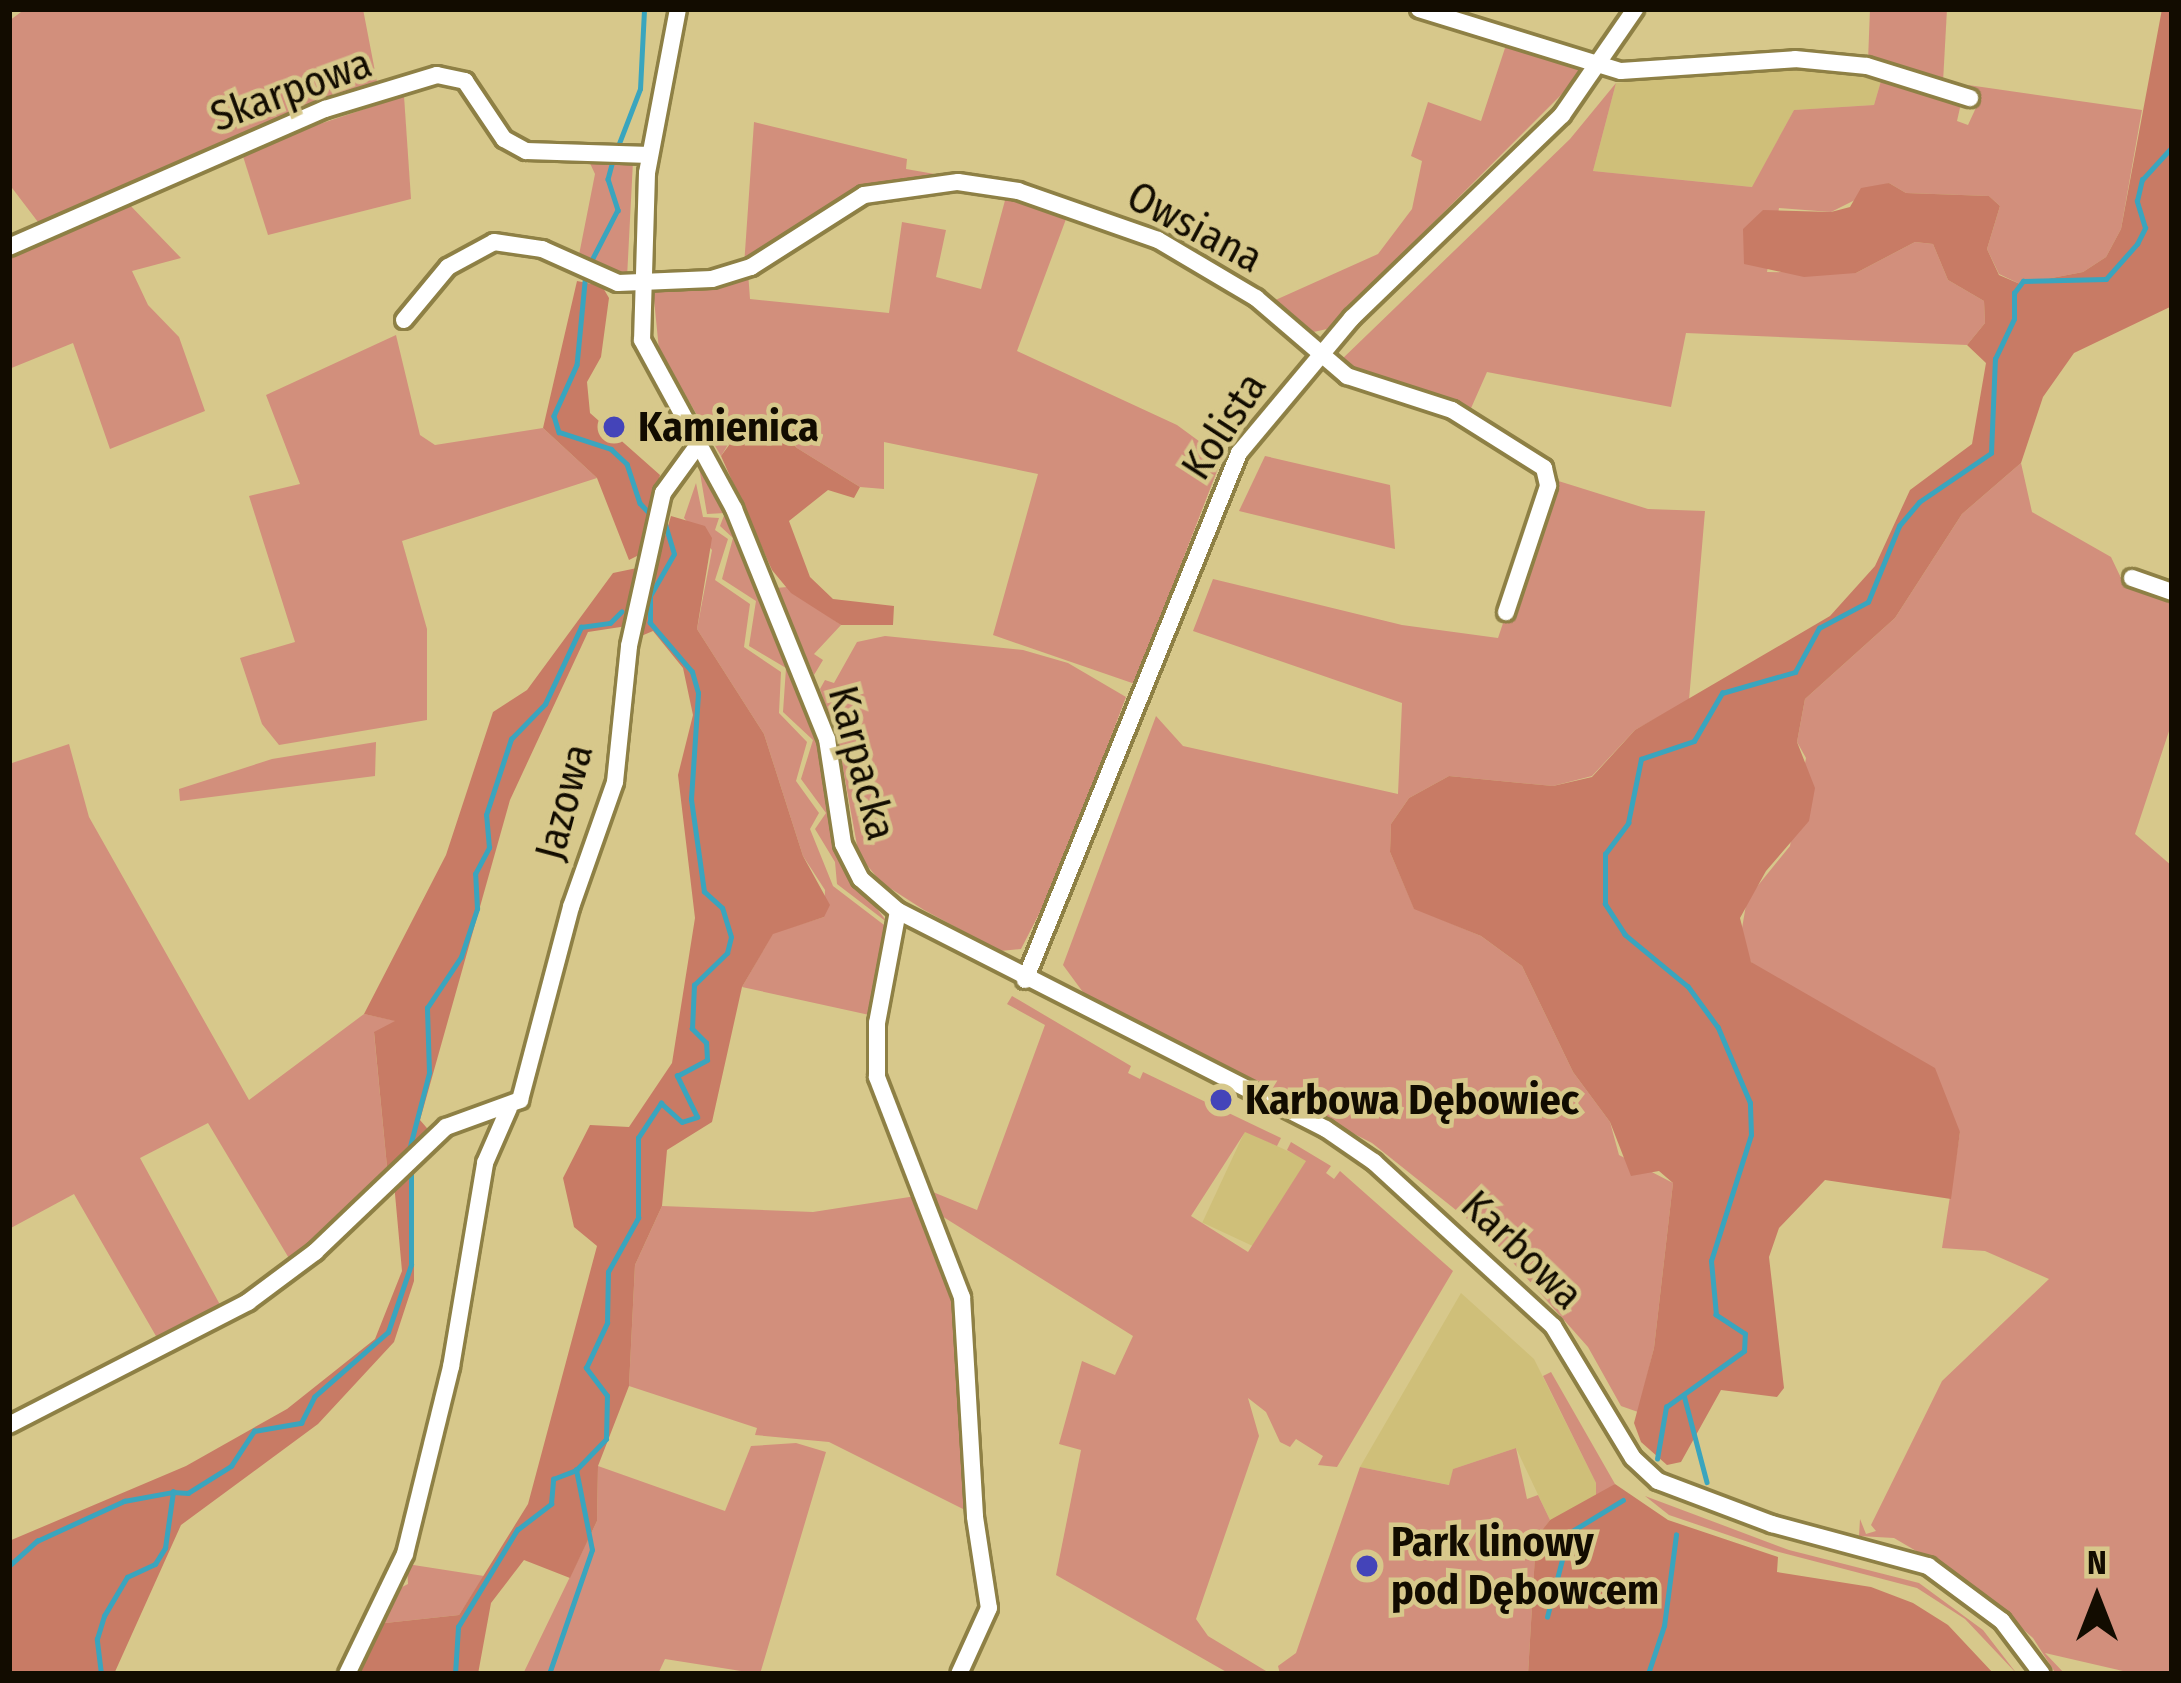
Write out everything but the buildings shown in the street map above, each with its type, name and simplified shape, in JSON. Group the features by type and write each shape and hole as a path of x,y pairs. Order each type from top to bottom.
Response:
{"street":[{"name":"Karpacka","path":"678,9 650,155 640,284 646,357 734,509 827,740 850,862 898,911"},
{"path":"1419,9 1631,71 1748,60 1843,63 1970,98"},
{"name":"Kolista","path":"1025,980 1216,496 1239,453 1319,353 1562,115 1604,63 1635,9"},
{"name":"Skarpowa","path":"9,247 305,117 437,75 466,81 513,146 650,155"},
{"name":"Owsiana","path":"640,284 734,274 864,195 958,182 1018,191 1159,240 1256,298 1319,353 1365,385 1452,410 1544,468 1548,486 1506,612"},
{"path":"404,320 433,281 482,245 506,242 640,284"},
{"name":"Jazowa","path":"347,1674 405,1554 451,1366 485,1163 508,1108 520,1100 571,907 616,782 628,646 660,507 672,472 698,445"},
{"path":"2132,578 2172,592"},
{"path":"898,911 877,1023 878,1077 962,1297 975,1517 989,1608 959,1674"},
{"name":"Karbowa","path":"898,911 1025,980 1312,1122 1374,1162 1553,1326 1633,1458 1658,1481 1772,1524 1928,1566 2002,1621 2042,1674"},
{"path":"9,1425 248,1302 315,1252 446,1127 508,1108"}],"shaded area":[{"path":"25,9 363,9 378,87 314,106 38,222 9,184 9,21"},
{"path":"1870,9 1947,9 1943,82 1868,61"},
{"path":"2162,9 2172,9 2172,306 2074,353 2043,397 2021,463 1962,514 1895,618 1805,699 1797,742 1815,788 1809,821 1766,871 1740,918 1751,962 1935,1068 1960,1132 1951,1199 1825,1180 1779,1228 1769,1257 1784,1388 1777,1397 1721,1390 1681,1462 1667,1465 1641,1442 1634,1423 1654,1348 1673,1183 1659,1171 1631,1176 1610,1122 1573,1072 1522,966 1481,936 1414,909 1390,852 1391,824 1409,798 1449,776 1553,786 1592,777 1635,730 1830,616 1875,566 1910,490 1972,444 1986,363 1967,345 1985,323 1984,301 1948,280 1933,244 1915,242 1856,273 1804,277 1744,264 1743,229 1763,210 1831,212 1850,207 1861,188 1889,183 1906,193 1989,196 2000,206 1987,249 1999,275 2020,284 2083,272 2106,257 2121,229"},
{"path":"1507,42 1577,65 1580,76 1327,329 1309,333 1271,302 1378,254 1412,209 1422,161 1411,156 1428,102 1481,121"},
{"path":"1795,63 1883,74 1874,105 1794,110 1753,187 1593,171 1616,83"},
{"path":"1883,74 1962,99 1957,121 1968,125 1980,99 1968,85 2142,110 2121,229 2106,257 2083,272 2020,284 1999,274 1987,249 2000,206 1989,196 1906,193 1889,183 1831,212 1779,208 1767,272 1856,273 1915,242 1933,244 1948,280 1984,301 1985,323 1967,345 1686,333 1671,407 1487,372 1468,415 1340,361 1570,139 1616,83 1593,171 1752,187 1794,110 1874,105"},
{"path":"404,96 411,199 268,235 241,150"},
{"path":"754,122 907,159 906,169 946,176 840,201 744,266"},
{"path":"588,159 633,161 627,278 578,260 595,174"},
{"path":"1007,193 1069,211 1017,351 1177,425 1222,458 1135,684 993,635 1038,474 884,442 884,489 860,487 797,448 784,428 739,427 721,456 659,350 653,289 748,272 750,299 889,313 902,222 946,230 936,277 981,289"},
{"path":"125,200 181,258 132,271 148,305 179,337 205,411 110,449 73,343 9,369 9,253"},
{"path":"577,281 602,286 609,298 601,357 587,382 590,413 660,475 641,554 629,560 597,478 543,428"},
{"path":"396,335 420,435 435,445 543,428 597,478 402,541 427,629 427,720 279,745 262,724 240,658 295,642 249,496 300,484 266,395"},
{"path":"767,417 797,448 860,487 854,498 828,490 789,521 810,577 833,599 894,606 893,625 841,625 791,593 772,570 721,456 749,418"},
{"path":"1265,456 1390,485 1395,549 1239,511"},
{"path":"2021,463 2032,512 2111,557 2121,578 2172,596 2172,722 2135,834 2172,866 2172,1674 2136,1674 2045,1653 2065,1674 2056,1674 2033,1638 1969,1582 1894,1538 1859,1536 1860,1519 1866,1534 1876,1531 1871,1525 1942,1381 2049,1279 1985,1251 1942,1248 1960,1132 1751,962 1740,940 1747,899 1790,846 1806,758 1797,742 1805,699 1895,618 1962,514"},
{"path":"687,464 703,466 727,513 792,670 824,762 840,861 888,923 837,884 835,862 815,829 826,813 801,779 813,740 783,712 786,668 749,646 756,601 722,579 733,538 720,526 725,513 707,514 699,467"},
{"path":"1552,479 1648,509 1705,511 1689,700 1635,730 1592,776 1553,786 1449,776 1409,798 1391,824 1390,852 1414,908 1481,936 1522,966 1573,1072 1610,1122 1619,1155 1673,1183 1654,1348 1638,1412 1621,1406 1588,1347 1491,1238 1372,1143 1088,999 1063,965 1156,716 1183,746 1398,794 1402,703 1193,631 1213,579 1402,625 1498,638 1540,513 1548,515 1558,490"},
{"path":"696,483 703,517 719,518 715,530 728,539 715,580 750,604 744,647 781,672 779,713 807,742 796,781 819,813 810,829 833,886 888,928 874,1016 742,987 773,933 824,917 825,890 803,856 764,734 697,629 712,550 684,518"},
{"path":"671,516 705,526 712,538 697,629 764,734 803,856 830,905 824,917 773,934 742,987 712,1122 667,1150 662,1206 635,1265 629,1386 598,1466 597,1521 570,1578 524,1560 491,1603 478,1674 351,1674 376,1624 459,1615 528,1504 597,1246 574,1227 563,1178 590,1125 629,1127 672,1063 695,918 678,775 693,715 683,668 653,631 634,639"},
{"path":"637,568 627,626 588,632 510,800 420,1120 432,1134 388,1177 374,1032 395,1021 364,1014 446,855 493,712 527,690 613,573"},
{"path":"787,587 841,625 814,654 823,660 814,675 776,588"},
{"path":"885,636 1023,650 1068,663 1126,697 1059,875 1021,949 1000,951 924,910 882,883 859,856 838,741 820,689 825,680 834,683 857,642"},
{"path":"376,742 375,776 180,801 179,789 272,759"},
{"path":"69,744 89,817 249,1100 364,1014 397,1021 374,1033 388,1177 293,1265 208,1123 140,1158 224,1312 160,1343 74,1194 9,1229 9,764"},
{"path":"1012,996 1131,1066 1128,1073 1140,1079 1143,1072 1281,1138 1277,1146 1245,1132 1191,1216 1248,1252 1306,1161 1287,1150 1291,1142 1331,1166 1326,1173 1334,1179 1340,1171 1453,1271 1337,1467 1318,1465 1323,1456 1296,1439 1290,1447 1280,1442 1266,1412 1248,1398 1259,1436 1196,1619 1208,1636 1271,1674 1230,1674 1056,1575 1081,1450 1059,1444 1082,1361 1115,1375 1133,1336 937,1213 923,1188 977,1210 1045,1025 1007,1004"},
{"path":"1245,1131 1307,1160 1264,1251 1202,1223"},
{"path":"414,1163 414,1281 394,1342 318,1424 181,1525 114,1674 9,1674 9,1541 186,1466 287,1409 375,1339 402,1271 394,1183"},
{"path":"916,1196 958,1299 969,1504 963,1509 829,1442 755,1435 757,1428 629,1386 635,1265 662,1206 813,1212"},
{"path":"1461,1293 1534,1359 1596,1483 1596,1499 1550,1520 1516,1448 1453,1469 1450,1485 1360,1467"},
{"path":"1551,1372 1615,1484 1596,1499 1596,1483 1543,1376"},
{"path":"796,1443 826,1452 760,1674 665,1659 658,1674 523,1674 597,1521 598,1466 725,1511 751,1446"},
{"path":"1516,1448 1527,1499 1538,1495 1550,1520 1536,1539 1528,1674 1280,1674 1278,1666 1296,1653 1360,1467 1449,1485 1453,1469"},
{"path":"1615,1484 1668,1520 1778,1557 1777,1572 1871,1587 1913,1603 1948,1625 1994,1674 1528,1674 1536,1538 1550,1520"},
{"path":"1645,1496 1789,1550 1919,1583 1983,1630 2017,1674 1965,1619 1917,1588 1775,1551 1669,1515"},
{"path":"407,1564 484,1576 459,1615 376,1624 396,1590 408,1584"}],"waterway":[{"path":"618,146 640,89 644,9"},
{"path":"1657,1459 1666,1407 1744,1351 1745,1334 1716,1315 1711,1261 1751,1135 1750,1103 1718,1028 1688,987 1625,935 1605,904 1605,854 1628,823 1641,759 1694,741 1722,693 1795,672 1819,628 1868,602 1899,526 1919,502 1991,453 1995,359 2014,319 2014,293 2023,281 2106,279 2137,244 2145,228 2137,201 2142,180 2172,147"},
{"path":"614,157 608,179 618,210 586,272 577,365 554,416 559,432 611,449 627,464 640,503 653,517"},
{"path":"455,1674 458,1627 517,1530 551,1504 553,1479 576,1470 606,1439 607,1396 586,1368 607,1323 608,1272 638,1218 638,1138 661,1103 682,1122 697,1117 677,1076 707,1060 706,1043 692,1029 694,985 727,953 731,937 722,908 704,892 691,799 698,693 692,672 650,623 650,596 674,554 664,521"},
{"path":"409,1150 429,1073 427,1008 461,957 477,909 475,874 489,848 486,815 511,739 545,704 581,627 610,623 621,612"},
{"path":"101,1674 97,1639 104,1616 127,1577 155,1564 165,1548 173,1492 188,1493 231,1466 254,1431 301,1423 314,1397 388,1332 411,1265 411,1168"},
{"path":"1684,1395 1707,1482"},
{"path":"549,1674 592,1550 576,1470"},
{"path":"9,1566 37,1541 124,1501 173,1492"},
{"path":"1547,1617 1569,1533 1623,1500"},
{"path":"1648,1674 1664,1626 1676,1535"}],"place":[{"name":"Kamienica","path":"614,427"},
{"name":"Karbowa Dębowiec","path":"1221,1100"},
{"name":"Park linowy pod Dębowcem","path":"1367,1566"}]}
